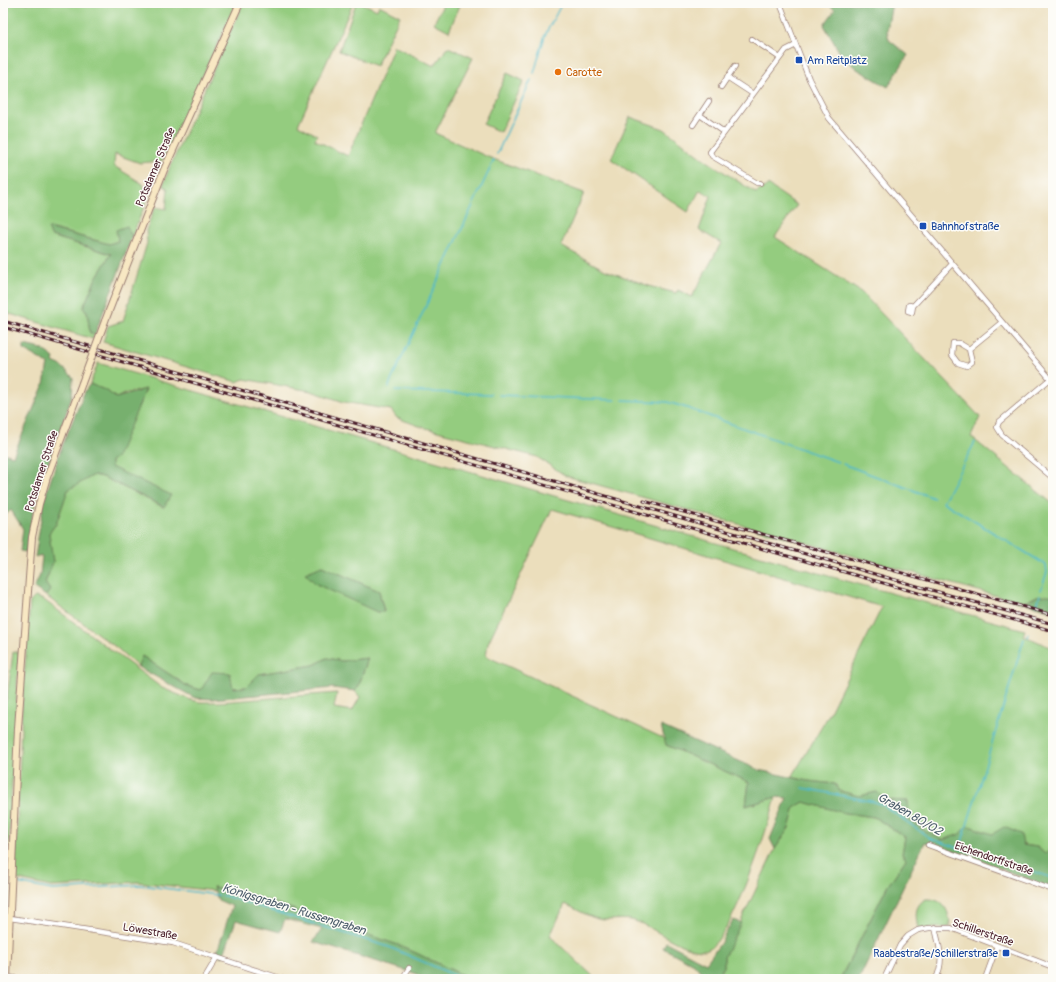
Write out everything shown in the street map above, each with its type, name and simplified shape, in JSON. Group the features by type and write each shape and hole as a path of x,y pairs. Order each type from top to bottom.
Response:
{"street":[{"name":"Potsdamer Straße","path":"7,978 6,930 10,918 18,728 32,537 43,490 105,321 164,170 240,3"},
{"path":"780,3 809,79 829,118 1052,380 999,422 997,427 1002,435 1052,474"},
{"path":"752,39 780,58"},
{"path":"760,183 757,183 710,154 711,150 786,50 796,45"},
{"path":"721,87 736,66"},
{"path":"728,77 753,94"},
{"path":"693,124 710,101"},
{"path":"700,115 724,132"},
{"path":"913,306 952,264"},
{"path":"968,349 1002,322"},
{"path":"953,343 959,343 968,349 972,362 967,366 958,363 952,355 953,343"},
{"name":"Eichendorffstraße","path":"928,844 1053,890"},
{"name":"Löwestraße","path":"10,918 173,943 283,979"},
{"path":"935,927 942,958 936,979"},
{"name":"Schillerstraße","path":"884,979 900,945 908,936 918,930 935,927 951,928 1053,967"},
{"path":"985,979 998,946"},
{"path":"204,979 217,957"},
{"path":"402,979 409,968"},
{"path":"7,978 20,979"}],"green space":[{"path":"3,3 237,3 162,161 140,163 115,154 114,166 143,184 148,197 132,237 127,227 118,241 109,244 49,228 51,236 111,254 96,278 83,308 87,311 90,333 95,334 93,339 3,312"},
{"path":"243,3 353,4 298,125 317,135 315,140 348,156 394,46 434,66 448,47 473,58 435,133 488,157 584,193 561,246 605,270 652,287 676,293 678,290 692,297 721,243 699,230 711,196 700,190 688,212 611,159 630,117 664,129 707,161 756,193 768,185 797,205 775,237 861,292 980,417 971,437 1053,504 1053,596 1037,596 1022,603 566,476 537,457 422,427 397,418 391,410 344,402 311,391 244,379 237,382 103,342 108,326 123,321 147,243 146,230 155,207 166,209 168,189 163,185"},
{"path":"356,3 362,3 377,10 379,5 400,16 376,66 339,51"},
{"path":"444,3 461,3 449,31 434,23"},
{"path":"827,3 892,3 887,31 889,40 908,55 888,87 857,69 841,55 824,25 835,10"},
{"path":"507,73 524,81 500,132 483,124"},
{"path":"127,226 132,237 95,334 90,333 87,311 83,308 96,278 111,254 51,236 48,228 109,244 118,241 116,230"},
{"path":"24,345 42,349 54,358 53,362 60,365 73,377 72,396 35,502 26,552 20,551 23,529 11,510 3,518 3,494 6,483 3,480 3,453 13,456 44,384 48,364 24,350"},
{"path":"98,363 829,576 1025,630 1023,636 1053,648 1053,847 1045,854 1037,847 1023,845 969,826 958,835 942,840 929,832 928,833 908,819 908,801 885,800 877,792 859,796 840,791 835,784 808,781 792,777 827,718 882,607 552,509 488,643 486,656 665,739 666,745 749,782 746,806 776,797 747,882 725,929 714,944 704,950 686,947 635,921 626,919 598,919 565,904 550,936 596,979 471,979 401,946 242,892 213,887 215,891 138,882 51,887 15,879 22,705 30,602 35,597 44,600 162,688 191,700 200,702 219,702 337,693 334,708 352,711 360,697 355,691 358,688 368,658 342,661 327,658 314,665 260,674 246,687 201,690 187,686 142,656 138,667 117,648 46,596 50,590 45,583 53,562 49,533 56,524 68,490 94,475 103,477 163,507 170,495 111,468 111,461 146,389 127,393 116,398 107,391 90,384","holes":["322,566 379,591 384,611 316,584"]},
{"path":"90,384 107,391 116,398 146,389 117,457 111,461 111,467 171,495 164,507 103,477 94,475 68,490 56,524 49,533 53,562 45,583 50,590 46,596 34,588 40,575 42,556 35,557 44,500 61,449 85,391"},
{"path":"322,566 379,591 384,612 377,612 316,584 305,573"},
{"path":"1037,596 1053,596 1053,611 1025,603"},
{"path":"13,652 19,652 7,875 3,874 3,706 7,699"},
{"path":"142,656 187,686 201,690 212,672 230,673 233,688 246,687 259,674 314,665 327,658 342,661 368,658 358,688 355,691 333,688 213,699 195,698 138,667"},
{"path":"661,726 759,770 808,781 835,784 840,791 859,796 877,792 885,800 908,801 908,819 928,833 929,832 942,840 958,835 969,826 992,834 1004,827 1021,834 1023,845 1037,847 1045,854 1053,847 1053,889 976,859 925,842 859,979 840,979 887,887 906,859 902,854 905,837 874,817 845,813 804,802 795,807 789,828 775,849 770,839 787,798 776,797 746,806 749,782 666,745"},
{"path":"804,802 845,813 874,817 905,837 902,854 906,859 887,887 840,979 714,979 724,967 724,957 775,849 789,828 795,807"},
{"path":"213,887 242,892 401,946 471,979 425,979 414,973 313,942 322,929 285,919 280,932 236,920 223,957 216,955 232,906 218,900"},
{"path":"926,899 932,899 942,903 949,916 950,927 918,929 916,916 917,908"},
{"path":"733,920 741,923 724,957 724,967 714,979 707,979 695,965 663,948 666,942 706,963 720,944"}],"waterway":[{"path":"534,73 545,35 562,3"},
{"path":"497,154 531,80"},
{"path":"389,387 494,160"},
{"path":"395,391 491,394"},
{"path":"499,395 615,400"},
{"path":"623,400 667,402 681,406 838,462"},
{"path":"975,442 943,502 1046,565 1047,572 1041,590"},
{"path":"843,464 934,498"},
{"path":"1037,605 1040,595"},
{"path":"1028,637 1029,633"},
{"path":"960,848 1024,639"},
{"name":"Graben 80/02","path":"803,788 875,802 883,805 931,839 1053,878"},
{"name":"Königsgraben - Russengraben","path":"18,883 52,890 140,885 225,896 389,947 463,979"}],"railway":[{"path":"3,321 885,577 1053,624"},
{"path":"3,327 784,555 1053,631"},
{"path":"644,501 1053,615"}],"place":[{"name":"Am Reitplatz","path":"799,60"},
{"name":"Carotte","path":"558,72"},
{"name":"Bahnhofstraße","path":"923,226"},
{"name":"Raabestraße/Schillerstraße","path":"1006,953"}]}
